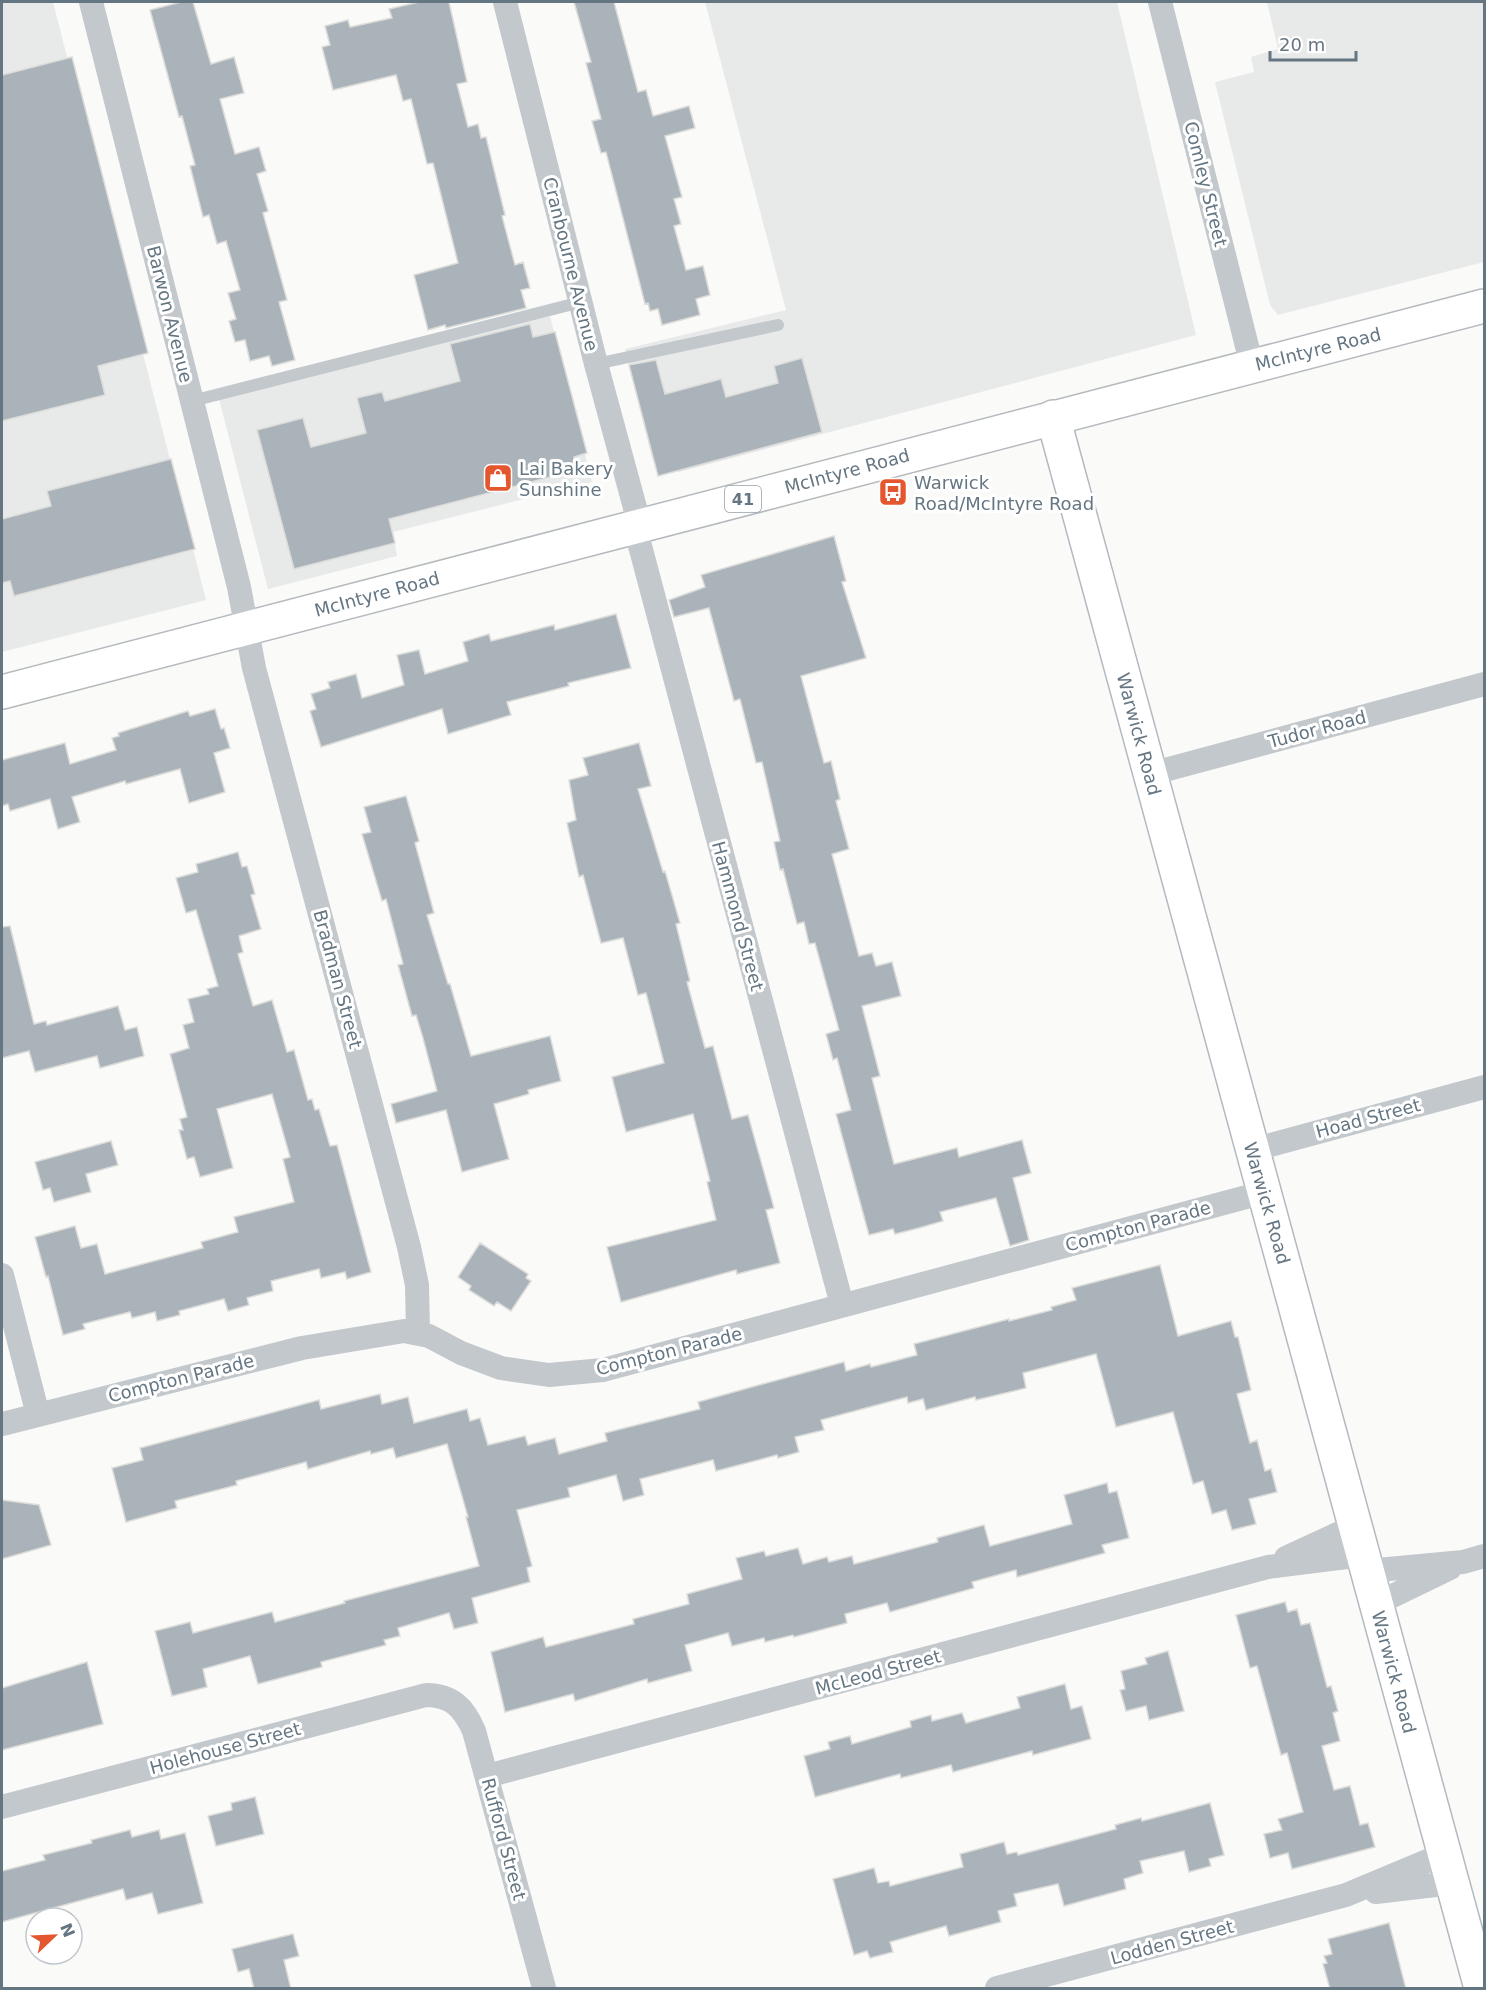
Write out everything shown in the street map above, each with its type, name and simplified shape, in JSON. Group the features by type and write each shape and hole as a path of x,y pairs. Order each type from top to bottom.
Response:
{"street":[{"name":"Barwon Avenue","path":"91,2 239,587 247,627"},
{"name":"Cranbourne Avenue","path":"505,2 638,527"},
{"name":"Comley Street","path":"1160,2 1252,366"},
{"name":"McIntyre Road","path":"2,692 1485,306"},
{"name":"Warwick Road","path":"1053,417 1448,1869 1478,1955 1483,1988"},
{"name":"Hammond Street","path":"638,527 843,1305"},
{"name":"Bradman Street","path":"247,627 254,668 409,1247 417,1285 418,1333"},
{"name":"Tudor Road","path":"1150,774 1485,684"},
{"name":"Hoad Street","path":"1252,1150 1485,1087"},
{"name":"Compton Parade","path":"2,1424 302,1348 404,1330 418,1333 501,1368 549,1375 575,1374 632,1364 1265,1192"},
{"path":"2,1275 38,1415"},
{"name":"McLeod Street","path":"487,1776 1268,1567 1361,1551 1474,1559"},
{"path":"1376,1604 1474,1559"},
{"name":"Holehouse Street","path":"2,1808 426,1695 448,1698"},
{"name":"Rufford Street","path":"448,1698 458,1704 470,1720 544,1989"},
{"name":"Lodden Street","path":"997,1989 1039,1983 1346,1895 1448,1869"}],"lane":[{"path":"192,401 581,302"},
{"path":"596,364 778,325"}],"shaded area":[{"path":"2,2 53,2 206,600 2,652"},
{"path":"705,2 1117,2 1196,335 679,472 652,458 625,349 786,310"},
{"path":"1267,2 1484,2 1484,262 1278,315 1270,305 1215,82 1254,72 1251,57 1278,49"},
{"path":"550,316 592,482 393,532 397,556 268,589 219,399"}],"building":[{"path":"181,2 193,2 211,64 234,57 244,93 220,99 235,154 259,147 266,171 257,174 268,211 263,213 287,300 279,302 295,360 272,366 269,356 250,361 245,340 235,342 229,321 236,319 228,293 240,290 226,241 217,244 209,215 203,217 190,166 195,165 182,116 179,117 150,10"},
{"path":"419,2 449,2 467,82 457,84 468,127 478,124 481,138 486,137 505,215 502,216 515,265 523,262 530,288 521,290 526,308 446,328 445,325 428,330 414,275 458,263 433,163 427,164 411,99 403,101 396,75 333,90 322,47 330,45 325,26 348,20 350,27 392,18 389,9"},
{"path":"574,2 614,2 638,92 646,90 653,116 689,106 695,128 665,136 682,197 674,199 681,224 674,226 686,270 703,266 710,295 696,299 700,315 662,325 658,309 650,311 648,303 645,304 606,152 601,153 592,121 601,119 586,63 591,62"},
{"path":"72,57 148,353 98,366 105,395 2,421 2,75"},
{"path":"530,324 533,337 555,332 587,453 574,457 577,470 389,519 395,543 294,569 257,430 303,418 311,447 366,433 357,398 382,392 385,401 460,381 450,344"},
{"path":"802,358 822,432 658,476 629,365 656,360 665,394 721,379 726,397 778,383 774,366"},
{"path":"171,459 195,549 14,596 10,581 2,583 2,519 51,506 47,491"},
{"path":"834,536 846,581 842,582 866,658 801,676 824,763 831,761 840,799 836,801 849,849 832,854 859,956 872,953 876,966 892,962 901,996 862,1006 880,1076 872,1078 894,1164 957,1148 959,1157 1022,1140 1031,1173 1013,1178 1029,1240 1010,1246 996,1198 940,1212 943,1221 919,1228 895,1234 893,1229 869,1235 836,1114 851,1110 837,1058 833,1060 826,1034 839,1030 815,943 809,944 804,922 797,924 783,869 780,870 774,842 780,841 762,762 756,763 740,699 734,701 709,608 674,617 669,600 705,587 701,575"},
{"path":"616,614 631,668 568,683 569,686 507,702 511,715 448,734 442,709 321,747 310,711 316,709 311,694 330,688 328,682 356,674 362,698 404,685 397,655 419,650 425,674 468,661 463,642 489,634 491,641 554,625 555,630"},
{"path":"215,709 230,748 214,753 225,792 189,803 180,769 126,784 125,781 72,797 80,822 58,829 50,799 10,811 8,804 2,806 2,760 65,743 70,764 116,750 112,738 119,736 118,733 188,711 190,716"},
{"path":"639,743 651,786 638,789 680,923 676,924 690,981 687,982 705,1048 713,1046 732,1119 748,1115 774,1208 766,1210 780,1263 737,1274 736,1270 621,1302 607,1247 716,1220 707,1182 710,1181 693,1114 626,1132 612,1077 664,1063 646,993 638,995 623,938 601,943 583,875 579,877 567,823 576,820 569,780 588,775 583,758"},
{"path":"406,796 419,841 415,843 434,913 427,915 471,1056 550,1036 561,1081 528,1090 529,1094 494,1104 509,1159 462,1172 446,1110 396,1123 391,1104 437,1091 416,1015 412,1016 398,965 403,964 386,899 382,901 362,834 371,832 364,807"},
{"path":"238,852 242,867 247,866 255,894 251,895 261,929 239,936 243,952 238,954 253,1006 272,1000 287,1052 294,1050 308,1100 312,1099 315,1110 319,1109 330,1146 337,1145 371,1272 347,1279 345,1272 321,1278 319,1269 271,1281 273,1291 247,1298 249,1305 228,1311 224,1299 179,1311 180,1315 157,1321 155,1312 132,1318 130,1312 83,1324 85,1329 63,1335 35,1237 75,1226 81,1248 97,1244 105,1274 203,1248 201,1242 238,1232 234,1217 294,1202 283,1159 290,1157 272,1094 217,1109 233,1168 200,1177 194,1157 187,1159 179,1130 183,1130 180,1119 187,1117 170,1054 189,1048 183,1025 194,1022 188,999 209,994 207,989 218,986 196,910 186,913 176,878 198,872 196,864"},
{"path":"10,926 34,1024 46,1021 47,1025 118,1006 125,1030 137,1027 144,1056 100,1068 97,1056 35,1072 29,1051 2,1058 2,927"},
{"path":"111,1141 118,1165 86,1174 91,1192 54,1202 50,1188 43,1190 35,1162"},
{"path":"480,1243 528,1274 526,1278 531,1281 511,1311 497,1302 494,1306 469,1290 471,1286 458,1277"},
{"path":"1160,1265 1178,1336 1231,1321 1235,1337 1238,1337 1251,1390 1237,1394 1250,1443 1257,1440 1265,1471 1271,1469 1277,1492 1249,1499 1256,1524 1232,1530 1226,1510 1212,1514 1203,1481 1193,1484 1173,1412 1116,1427 1096,1354 1023,1373 1026,1388 976,1400 975,1397 926,1410 923,1399 908,1403 907,1397 821,1420 824,1430 795,1437 799,1452 778,1458 777,1455 716,1471 713,1460 640,1479 644,1495 623,1501 616,1475 568,1488 570,1497 517,1510 532,1566 527,1568 530,1582 472,1598 478,1623 454,1629 449,1613 398,1628 400,1636 384,1640 386,1645 321,1662 322,1667 258,1684 250,1656 203,1669 207,1687 172,1696 155,1631 190,1622 193,1633 272,1612 275,1622 345,1603 344,1601 479,1566 447,1444 396,1458 393,1448 371,1454 370,1451 308,1469 306,1462 236,1481 237,1485 175,1501 177,1508 126,1522 112,1468 143,1460 140,1448 319,1400 321,1409 380,1394 382,1404 408,1397 414,1423 467,1409 470,1421 480,1418 488,1445 525,1436 528,1445 555,1438 559,1454 607,1441 605,1433 700,1409 698,1402 759,1385 844,1362 846,1371 917,1355 914,1344 1052,1310 1051,1307 1076,1300 1072,1288"},
{"path":"1107,1483 1109,1493 1117,1491 1129,1538 1102,1545 1105,1553 1017,1577 1016,1570 972,1582 974,1588 890,1612 887,1603 845,1614 847,1623 794,1637 793,1635 765,1642 764,1638 732,1646 728,1633 685,1645 692,1671 648,1683 647,1679 575,1701 573,1694 505,1712 491,1652 543,1637 546,1647 634,1624 633,1619 689,1604 687,1594 742,1579 736,1558 764,1551 766,1556 798,1548 803,1564 827,1557 829,1562 852,1556 854,1564 938,1542 937,1538 984,1525 990,1546 1072,1524 1064,1495"},
{"path":"2,1500 39,1505 51,1545 2,1559"},
{"path":"1285,1602 1288,1612 1297,1609 1301,1625 1310,1623 1327,1687 1331,1686 1338,1711 1333,1713 1340,1741 1322,1746 1334,1790 1350,1786 1360,1825 1368,1823 1375,1847 1292,1869 1288,1853 1270,1858 1264,1834 1282,1830 1278,1819 1303,1812 1287,1753 1281,1755 1257,1666 1250,1668 1236,1615"},
{"path":"1168,1651 1184,1711 1149,1720 1146,1706 1126,1711 1120,1690 1125,1689 1121,1671 1147,1664 1145,1658"},
{"path":"87,1662 103,1724 2,1750 2,1688"},
{"path":"1065,1684 1071,1709 1082,1706 1091,1739 1033,1755 1032,1751 953,1772 951,1765 901,1778 900,1774 815,1797 804,1756 830,1749 828,1742 850,1736 852,1744 911,1727 910,1721 931,1715 932,1721 962,1713 966,1723 1020,1708 1017,1697"},
{"path":"255,1797 264,1834 216,1846 208,1816 232,1810 231,1803"},
{"path":"1210,1803 1224,1855 1209,1859 1211,1866 1189,1872 1184,1851 1140,1861 1143,1873 1124,1879 1126,1889 1064,1906 1058,1884 1014,1894 1017,1906 998,1911 1001,1922 949,1936 946,1926 890,1942 893,1952 870,1958 867,1951 854,1955 833,1879 874,1868 878,1883 889,1881 890,1886 963,1867 960,1854 1004,1842 1007,1854 1017,1852 1018,1855 1116,1829 1115,1825 1141,1818 1142,1821"},
{"path":"130,1830 132,1837 159,1830 161,1839 185,1833 203,1903 158,1914 152,1893 126,1900 123,1889 61,1906 24,1906 24,1916 2,1922 2,1871 45,1860 43,1855 92,1843 91,1840"},
{"path":"1389,1923 1406,1989 1330,1989 1323,1964 1327,1963 1324,1956 1332,1954 1328,1939"},
{"path":"293,1934 299,1956 284,1960 291,1989 254,1989 249,1969 238,1972 232,1949"}],"place":[{"name":"Lai Bakery Sunshine","path":"498,478"},
{"name":"Warwick Road/McIntyre Road","path":"893,492"}]}
